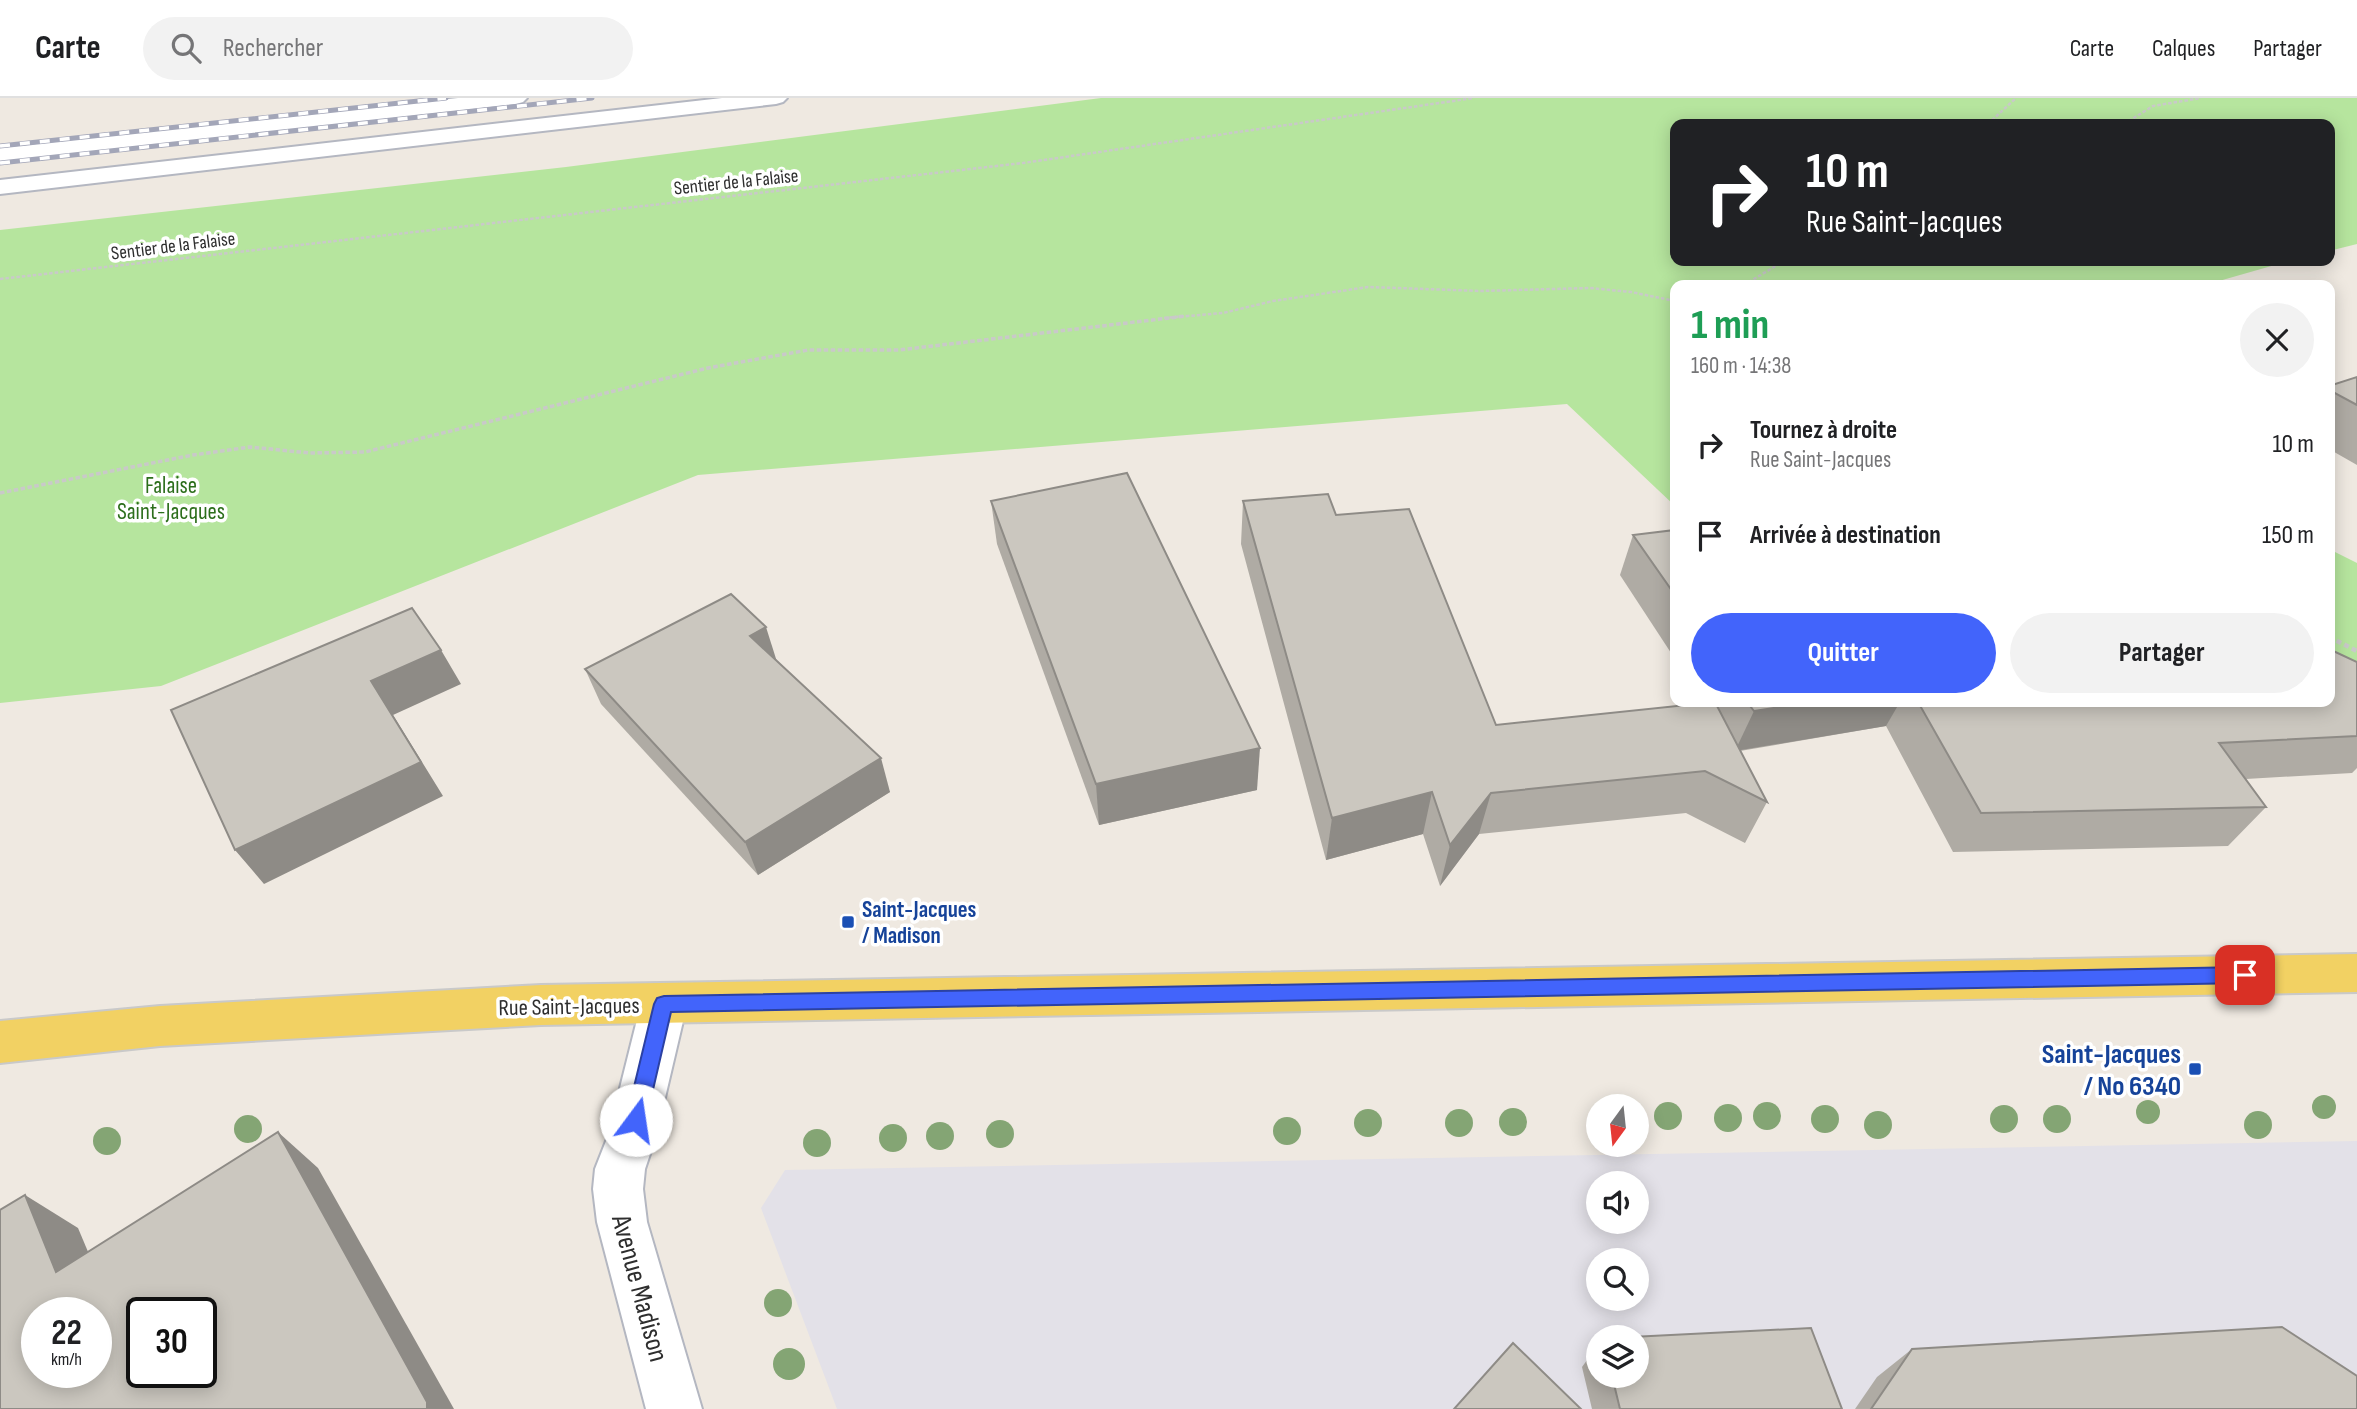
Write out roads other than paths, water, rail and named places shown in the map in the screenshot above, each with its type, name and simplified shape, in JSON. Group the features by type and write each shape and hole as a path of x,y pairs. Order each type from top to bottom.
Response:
{"main road":[{"name":"Rue Saint-Jacques","path":"0,1042 160,1026 541,1005 2357,973"}],"street":[{"path":"0,155 516,98"},
{"path":"0,187 776,98"},
{"name":"Avenue Madison","path":"664,1004 632,1136 620,1169 618,1189 622,1222 674,1409"}],"railway":[{"path":"0,146 446,98"},
{"path":"0,163 592,98"}],"place":[{"name":"Saint-Jacques / Madison","path":"848,922"},
{"name":"Saint-Jacques / No 6340","path":"2195,1069"}],"park label":[{"name":"Falaise Saint-Jacques","path":"171,498"}]}
